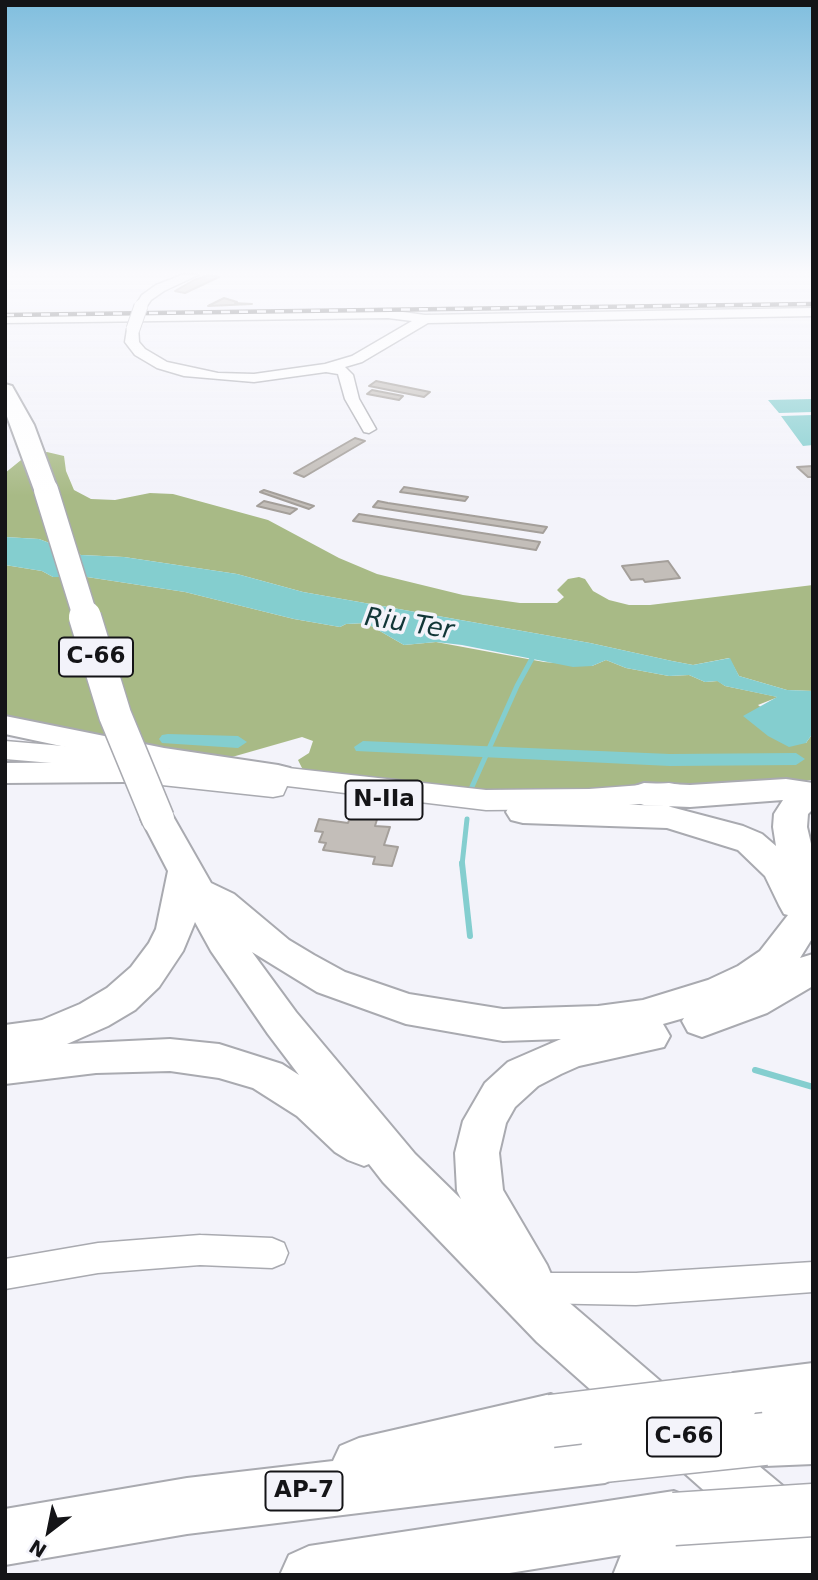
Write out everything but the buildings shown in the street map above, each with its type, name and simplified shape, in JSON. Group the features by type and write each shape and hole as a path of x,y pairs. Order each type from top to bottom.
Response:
{"highway":[{"name":"C-66","path":"5,390 23,425 46,490 115,716 158,819 224,941 282,1023 398,1168 545,1307 813,1549"},
{"path":"5,725 139,753 278,775"},
{"path":"5,773 124,772"},
{"path":"644,794 690,796 786,789 813,794"},
{"path":"545,1307 497,1227 480,1191 477,1153 485,1121 500,1095 523,1074 564,1054 655,1035 727,1014 800,958 808,914 790,827 791,814 798,803 813,794"},
{"path":"523,812 667,817 712,827 750,842 778,867 793,894 797,905 800,958"},
{"path":"12,1059 47,1035 94,1015 121,999 145,977 164,951 190,880 275,950 331,982 406,1009 503,1025 597,1022 643,1015 721,991 752,976 774,961 800,958"},
{"path":"12,1059 170,1055 219,1061 267,1076 312,1104 351,1139 398,1168"},
{"path":"187,1506 551,1421 813,1389"},
{"name":"AP-7","path":"5,1537 187,1506 605,1456 789,1438"},
{"path":"309,1575 674,1520 813,1510"},
{"path":"642,1575 813,1558"}],"main road":[{"name":"N-IIa","path":"5,750 278,775 486,800 534,801 813,784"},
{"name":"N-IIa","path":"5,761 436,806 523,812 813,794"}],"street":[{"path":"137,349 162,365 184,372 254,378 326,369 342,370 346,375 352,399 369,429"},
{"path":"326,369 357,359 374,349"},
{"path":"5,1274 111,1257 200,1250 272,1253"},
{"path":"545,1307 636,1289 813,1277"}],"green space":[{"path":"47,452 64,456 66,471 74,490 91,499 115,500 150,493 173,494 268,520 339,558 377,574 463,595 520,603 557,603 564,597 557,590 568,579 579,577 585,579 593,591 609,600 629,605 650,605 813,585 813,691 787,690 739,676 729,658 693,665 590,643 303,592 237,574 124,557 81,555 39,539 5,537 5,473 26,456"},
{"path":"5,565 42,571 53,577 87,577 185,592 294,619 340,627 366,623 404,645 436,642 544,662 592,666 606,660 626,668 669,676 689,675 705,682 718,681 725,686 778,697 758,705 806,743 813,733 813,780 533,796 304,772 298,760 309,753 313,741 302,737 225,759 5,718"}],"water":[{"path":"813,399 813,412 779,413 768,400"},
{"path":"813,415 813,445 803,446 781,416"},
{"name":"Riu Ter","path":"5,537 39,539 81,555 124,557 237,574 303,592 590,643 693,665 730,658 739,676 787,690 813,691 813,733 806,743 789,747 768,736 743,716 777,697 725,686 717,681 705,682 689,675 669,676 626,668 606,660 592,666 573,667 462,645 436,642 404,645 366,623 340,627 294,619 185,592 87,577 53,577 42,571 5,565"}],"waterway":[{"path":"471,789 517,686 535,653"},
{"path":"168,739 238,742"},
{"path":"363,747 670,760 796,759"},
{"path":"462,864 467,819"},
{"path":"462,864 470,936"},
{"path":"755,1070 813,1087"}]}
